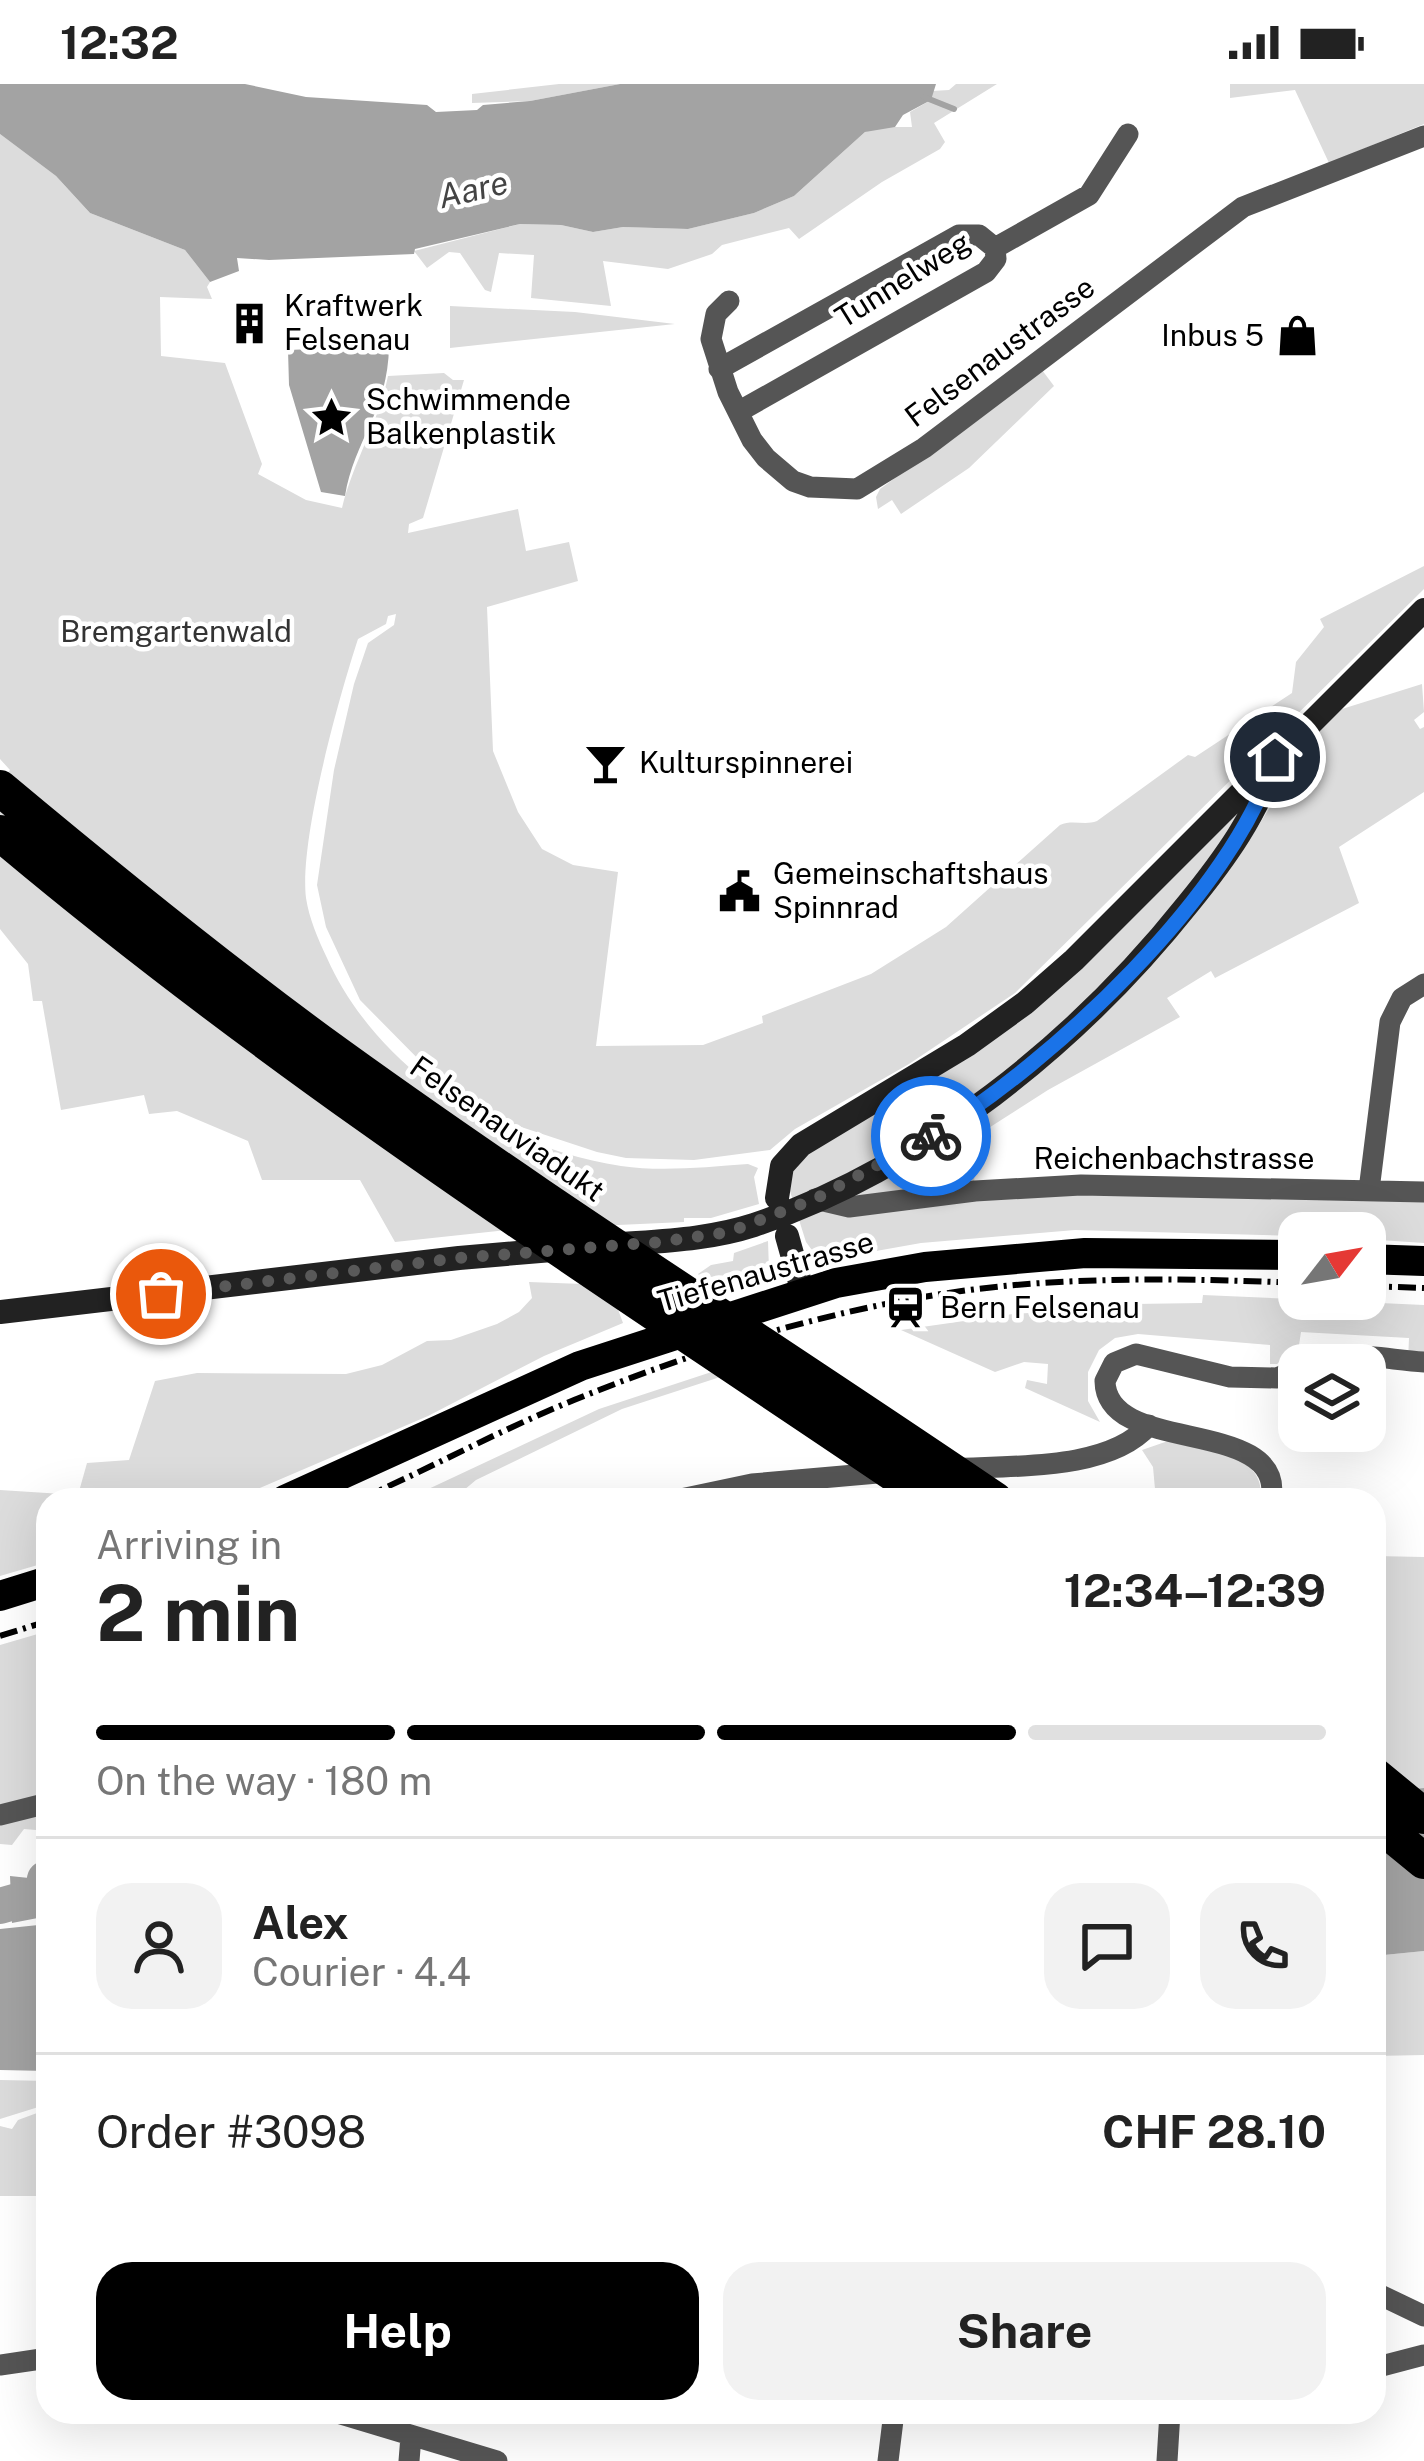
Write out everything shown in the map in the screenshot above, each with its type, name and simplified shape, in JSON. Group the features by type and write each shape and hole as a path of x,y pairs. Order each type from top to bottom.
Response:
{"highway":[{"name":"Felsenauviadukt","path":"0,788 318,1040 540,1196 977,1488"},
{"path":"0,833 172,974 374,1123 915,1488"},
{"path":"1386,1785 1424,1816"},
{"path":"1386,1830 1424,1861"}],"main road":[{"name":"Tiefenaustrasse","path":"311,1488 580,1366 803,1292 901,1270 1011,1258 1141,1252 1278,1255"},
{"path":"1386,1259 1424,1261"},
{"path":"0,1596 36,1585"}],"street":[{"name":"Tunnelweg","path":"738,412 986,272 996,259 995,248 1089,195 1128,134"},
{"name":"Felsenaustrasse","path":"729,302 711,324 711,339 719,369 759,450 793,481 825,488 865,487 1038,364 1071,334 1243,207 1424,136"},
{"path":"719,369 959,235 979,235 995,248"},
{"path":"777,1198 778,1175 790,1155 916,1078 1024,1004 1074,960 1424,610"},
{"path":"815,1199 952,1124 1024,1071 1105,998 1204,884 1262,796 1275,757"},
{"path":"1369,1190 1390,1022 1402,998 1424,984"},
{"name":"Reichenbachstrasse","path":"0,1312 459,1258 702,1237 748,1227 815,1199 849,1208 975,1191 1067,1185 1424,1192"},
{"path":"787,1236 803,1292"},
{"path":"1270,1488 1270,1477 1251,1455 1121,1414 1106,1396 1106,1375 1120,1359 1142,1354 1181,1368 1230,1377 1278,1378"},
{"path":"1386,1359 1424,1362"},
{"path":"733,1488 1098,1456 1128,1444 1149,1424"},
{"path":"0,1815 36,1807"},
{"path":"1386,2298 1424,2316"},
{"path":"1386,2365 1424,2355"},
{"path":"0,2365 36,2360"},
{"path":"372,2424 497,2461"},
{"path":"888,2461 893,2424"},
{"path":"1167,2461 1169,2424"},
{"path":"409,2461 411,2436"}],"green space":[{"path":"559,84 620,84 530,101 472,103 472,94"},
{"path":"956,84 997,84 934,123 945,142 940,149 799,239 789,228 722,245 712,254 668,269 603,261 611,306 531,298 534,255 499,253 491,292 460,253 449,252 427,268 414,251 520,224 593,232 623,227 688,229 754,213 794,196 865,132 877,127 912,127 910,112 931,100 932,91 949,90"},
{"path":"1230,84 1424,84 1424,124 1329,163 1295,90 1230,98"},
{"name":"Bremgartenwald","path":"0,134 56,176 90,213 185,250 210,282 212,299 160,297 161,356 225,363 262,464 258,474 306,500 342,508 388,376 444,373 453,380 464,380 423,518 409,524 408,533 518,509 526,551 569,542 578,581 487,607 493,751 518,812 542,849 573,865 618,872 596,1046 703,1045 763,1023 762,1016 871,974 946,927 1060,825 1097,821 1188,755 1195,757 1292,693 1296,662 1324,627 1320,619 1424,566 1424,589 1015,993 909,1064 795,1129 770,1150 694,1160 626,1158 509,1123 435,1076 360,1000 326,927 317,885 334,770 354,684 368,643 394,625 396,614 388,616 386,624 358,639 331,731 308,841 309,913 349,998 410,1068 488,1122 531,1142 621,1166 668,1169 748,1164 758,1168 754,1177 759,1204 711,1218 684,1218 684,1222 507,1230 395,1242 360,1180 262,1180 248,1141 177,1111 149,1114 144,1095 61,1110 42,1001 33,1001 28,964 0,929 0,782 10,770 0,759"},
{"path":"450,306 575,312 675,324 450,348"},
{"path":"1042,370 1054,386 969,468 901,514 892,500 878,509 880,489"},
{"path":"1422,684 1424,712 1414,720 1420,729 1424,727 1424,792 1339,847 1359,903 1215,978 1211,971 1167,998 1180,1017 973,1138 975,1200 1080,1195 1424,1200 1424,1243 1386,1240 1386,1212 1278,1212 1278,1235 1075,1230 921,1243 820,1261 806,1242 782,1166 967,1045 1276,758 1246,845 1322,726 1342,709"},
{"path":"768,1241 769,1270 702,1278 698,1274 711,1265 733,1261 734,1253"},
{"path":"529,1282 609,1285 623,1323 544,1356 428,1416 260,1488 80,1488 87,1463 129,1460 155,1381 197,1373 346,1374 382,1365 427,1341 451,1340 497,1324 532,1298"},
{"path":"1203,1295 1278,1298 1278,1320 1386,1320 1386,1303 1424,1305 1424,1361 1408,1361 1409,1338 1301,1332 1299,1344 1278,1344 1278,1363 1270,1364 1270,1345 1138,1334 1115,1338 1099,1350 1088,1372 1088,1401 1100,1422 1025,1388 1027,1380 1047,1384 1048,1364 1024,1362 995,1372 901,1330 1065,1311 1065,1305 1202,1303"},
{"path":"748,1360 757,1365 622,1409 466,1488 431,1488 599,1409"},
{"path":"1168,1441 1214,1450 1254,1472 1260,1488 1155,1488 1153,1467 1142,1450"},
{"path":"0,1490 36,1492 36,1566 0,1576"},
{"path":"1386,1556 1424,1557 1424,1788 1386,1791"},
{"path":"36,1634 36,1830 24,1829 12,1845 0,1844 0,1645"},
{"path":"1424,1951 1424,2055 1386,2056 1386,1955"},
{"path":"0,2080 36,2081 36,2108 0,2119"},
{"path":"36,2113 36,2196 0,2196 0,2126 12,2129 18,2120"}],"water":[{"name":"Aare","path":"0,84 245,84 306,97 427,105 436,112 477,110 483,105 620,84 936,84 931,100 903,115 895,127 865,132 794,196 754,213 688,229 623,227 593,232 520,224 415,249 414,254 237,258 239,271 210,282 185,250 90,213 56,176 0,134"},
{"path":"389,346 383,389 345,496 321,492 289,385 288,350"},
{"path":"1424,1788 1424,1951 1386,1955 1386,1791"},
{"path":"10,1876 36,1879 36,1918 12,1923"},
{"path":"36,1925 36,2071 0,2070 0,1929"}],"waterway":[{"path":"924,97 954,109"},
{"path":"0,1906 36,1896"}],"railway":[{"path":"383,1488 626,1380 735,1342 847,1312 959,1291 1051,1282 1278,1282"},
{"path":"1386,1287 1424,1288"},
{"path":"0,1636 36,1625"}],"way so far":[{"path":"161,1294 729,1232 815,1199 931,1136"}],"place":[{"name":"Kraftwerk Felsenau","path":"250,323"},
{"name":"Inbus 5","path":"1298,336"},
{"name":"Schwimmende Balkenplastik","path":"332,417"},
{"name":"Kulturspinnerei","path":"605,763"},
{"name":"Gemeinschaftshaus Spinnrad","path":"739,891"},
{"name":"Bern Felsenau","path":"906,1308"}],"route":[{"path":"931,1136 1024,1071 1144,957 1204,884 1246,822 1264,792 1275,757"}]}
